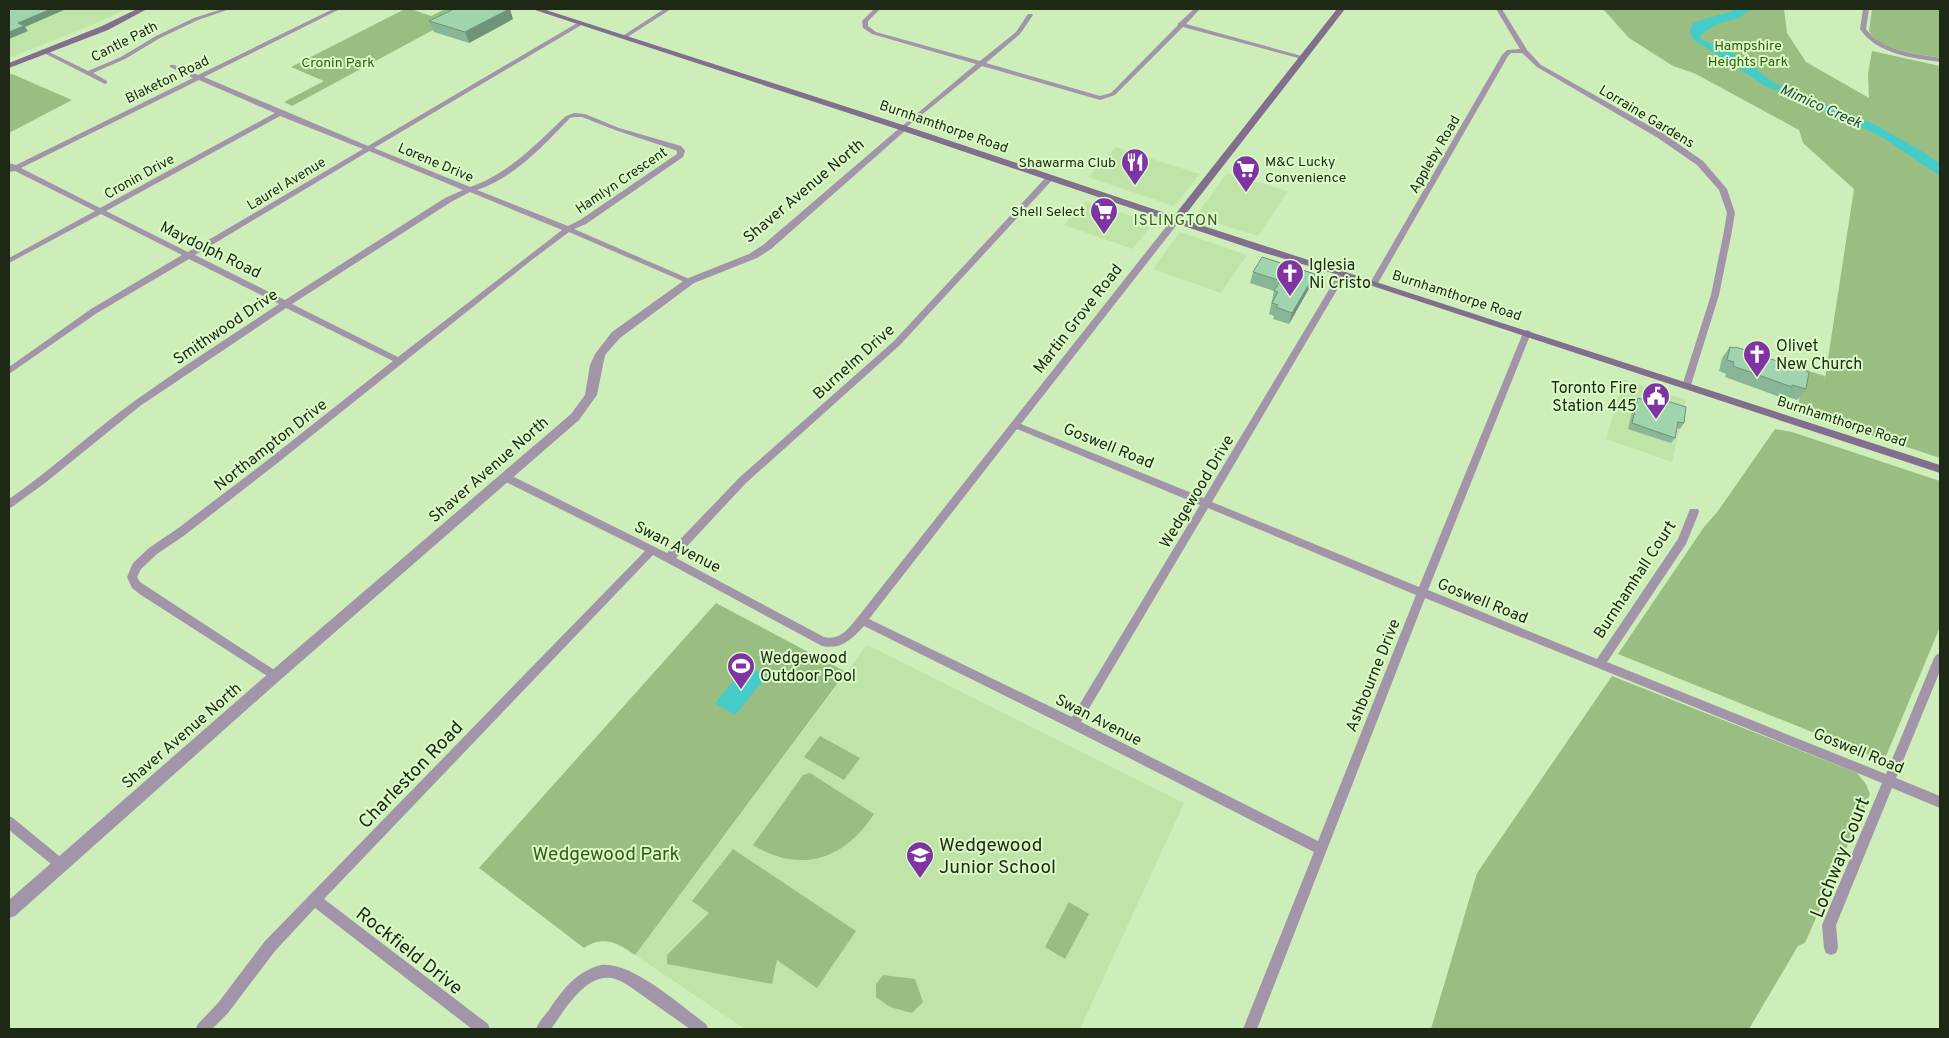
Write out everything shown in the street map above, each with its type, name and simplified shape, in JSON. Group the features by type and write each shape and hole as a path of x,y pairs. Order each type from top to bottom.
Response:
{"main road":[{"path":"9,66 106,28 143,9"},
{"name":"Burnhamthorpe Road","path":"536,9 1940,469"},
{"name":"Martin Grove Road","path":"1176,220 1341,9"}],"street":[{"name":"Cantle Path","path":"88,73 123,58 158,36 196,19 227,9"},
{"name":"Blaketon Road","path":"11,168 336,9"},
{"path":"624,37 668,9"},
{"path":"877,9 865,21 865,27 874,34 1093,97 1106,98 1115,92 1180,24 1197,9"},
{"name":"Lorraine Gardens","path":"1499,9 1524,51 1540,66 1661,136 1700,163 1723,189 1731,213 1727,236 1715,295 1687,386"},
{"path":"1866,9 1864,29 1872,40 1889,48 1940,60"},
{"name":"Shaver Avenue North","path":"9,910 274,676 583,408 591,394 600,354 616,335 690,281 760,252 903,128 1018,33 1030,15"},
{"name":"Laurel Avenue","path":"9,371 94,311 190,256 581,23"},
{"path":"1180,24 1302,57"},
{"name":"Appleby Road","path":"1374,283 1505,55 1509,51 1524,51"},
{"name":"Cantle Path","path":"45,52 105,82"},
{"name":"Lorene Drive","path":"172,66 690,281"},
{"name":"Cronin Drive","path":"9,261 280,112"},
{"name":"Hamlyn Crescent","path":"469,190 487,184 529,156 568,117 574,114 583,115 626,132 680,149 680,155 663,164 583,222 568,229"},
{"name":"Maydolph Road","path":"11,168 287,303 399,361"},
{"name":"Burnelm Drive","path":"668,559 743,480 897,343 1051,178"},
{"name":"Smithwood Drive","path":"9,504 137,404 287,303 448,200 469,190"},
{"name":"Martin Grove Road","path":"835,643 848,636 862,620 1176,220"},
{"name":"Northampton Drive","path":"274,676 144,592 132,577 138,566 153,551 189,526 484,292 568,229"},
{"name":"Wedgewood Drive","path":"1074,724 1343,273"},
{"name":"Ashbourne Drive","path":"1250,1029 1422,592 1527,333"},
{"name":"Goswell Road","path":"1015,425 1207,502 1422,592 1890,780 1940,802"},
{"name":"Swan Avenue","path":"505,477 652,550 822,641 835,643"},
{"name":"Burnhamhall Court","path":"1600,664 1682,542 1694,512"},
{"name":"Charleston Road","path":"203,1029 223,1008 270,946 652,550"},
{"name":"Swan Avenue","path":"862,620 1074,724 1320,849"},
{"name":"Lochway Court","path":"1831,948 1829,925 1940,658"},
{"path":"9,822 60,864"},
{"name":"Rockfield Drive","path":"315,900 482,1029"},
{"path":"543,1029 576,987 588,977 602,972 617,973 636,983 701,1029"}],"shaded area":[{"path":"9,9 127,9 9,58"},
{"path":"1116,147 1200,174 1174,206 1088,177"},
{"path":"1227,173 1288,191 1258,236 1203,219 1198,213"},
{"path":"1085,201 1153,223 1133,249 1064,225"},
{"path":"1180,232 1247,255 1221,293 1153,269"},
{"path":"1623,379 1686,400 1672,462 1606,439"},
{"name":"Wedgewood Junior School","path":"867,645 1184,803 1080,1029 745,1029 635,955"}],"green space":[{"name":"Cronin Park","path":"405,9 411,9 431,16 445,9 472,9 292,106 284,102 324,81 291,67"},
{"name":"Hampshire Heights Park","path":"1603,9 1784,9 1787,33 1806,62 1869,98 1868,74 1872,51 1940,66 1940,458 1819,418 1820,414 1798,407 1802,381 1797,379 1799,368 1825,376 1824,385 1854,189 1803,143 1799,130 1696,74 1673,66 1629,38"},
{"path":"1872,9 1940,9 1940,58 1891,47 1874,38 1869,31"},
{"path":"12,74 72,100 9,133 9,75"},
{"path":"1775,429 1792,432 1940,481 1940,627 1884,761 1618,654 1704,527 1718,511"},
{"name":"Wedgewood Park","path":"716,603 846,672 635,955 623,947 604,941 584,948 479,868"},
{"path":"1612,676 1857,773 1866,784 1870,794 1805,943 1798,946 1749,1029 1431,1029 1477,873"},
{"path":"820,736 860,758 844,780 804,757"},
{"path":"810,773 874,814 862,830 835,852 820,858 788,859 771,854 753,845 803,775"},
{"path":"733,849 856,931 817,988 777,960 772,984 667,964 667,955 709,913 692,901"},
{"path":"1069,902 1089,914 1065,959 1045,947"},
{"path":"883,975 915,979 923,1002 912,1013 890,1007 876,997 876,984"}],"water":[{"name":"Mimico Creek","path":"1738,9 1751,9 1739,18 1717,24 1700,35 1701,39 1739,56 1774,83 1874,124 1923,152 1940,164 1940,176 1882,137 1804,100 1767,87 1693,39 1693,36 1689,33 1692,24"},
{"name":"Wedgewood Outdoor Pool","path":"747,665 767,676 735,715 715,703"}],"building":[{"path":"9,9 51,9 18,23 24,26 9,32"},
{"path":"454,9 509,9 465,32 429,21"},
{"path":"1262,257 1315,274 1292,313 1276,307 1278,305 1272,303 1278,292 1274,290 1281,281 1253,272"},
{"path":"1730,347 1736,347 1809,372 1806,389 1792,385 1792,387 1733,366 1734,362 1727,360"},
{"name":"Toronto Fire Station 445","path":"1638,398 1666,407 1667,401 1686,407 1684,423 1678,422 1675,438 1632,423"}],"place":[{"name":"Shawarma Club","path":"1135,186"},
{"name":"M&C Lucky Convenience","path":"1246,193"},
{"name":"Shell Select","path":"1104,235"},
{"name":"Iglesia Ni Cristo","path":"1290,297"},
{"name":"Olivet New Church","path":"1757,378"},
{"name":"Toronto Fire Station 445","path":"1656,420"},
{"name":"Wedgewood Outdoor Pool","path":"741,690"},
{"name":"Wedgewood Junior School","path":"920,879"}],"district":[{"name":"ISLINGTON","path":"1176,220"}]}
